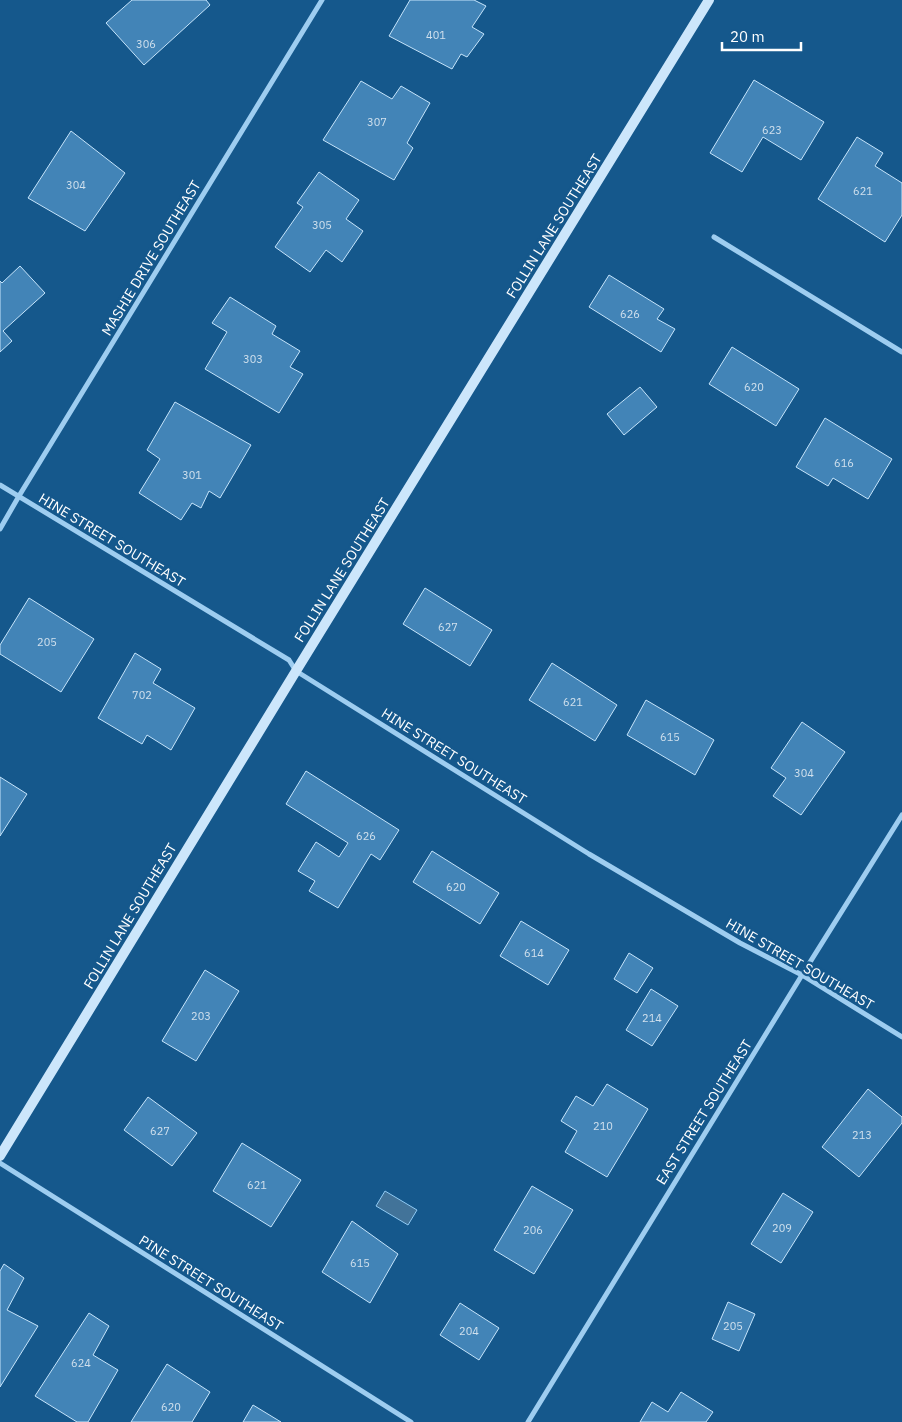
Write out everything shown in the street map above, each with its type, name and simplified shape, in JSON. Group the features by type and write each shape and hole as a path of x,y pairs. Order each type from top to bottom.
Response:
{"street":[{"name":"MASHIE DRIVE SOUTHEAST","path":"0,529 322,0"},
{"name":"FOLLIN LANE SOUTHEAST","path":"0,1156 709,0"},
{"path":"714,237 902,352"},
{"name":"HINE STREET SOUTHEAST","path":"0,485 289,660 296,671 590,854 740,943 802,975 902,1037"},
{"name":"EAST STREET SOUTHEAST","path":"528,1422 902,815"},
{"name":"PINE STREET SOUTHEAST","path":"0,1163 411,1422"}],"water":[{"path":"385,1191 417,1210 408,1225 376,1206"}],"building":[{"path":"132,0 206,0 210,5 144,65 106,23"},
{"path":"410,0 474,0 486,6 472,27 484,34 467,57 461,54 452,69 389,36"},
{"path":"754,80 824,122 801,160 763,137 742,172 710,153"},
{"path":"361,81 392,99 401,86 430,103 407,143 413,148 394,180 323,140"},
{"path":"71,131 125,173 85,231 28,198"},
{"path":"857,137 883,153 875,166 902,183 902,215 885,242 818,199"},
{"path":"319,172 359,200 346,219 363,231 342,262 326,250 310,272 275,247 303,207 297,203"},
{"path":"20,266 45,293 3,331 12,341 0,352 0,281 2,283"},
{"path":"609,275 664,309 657,319 675,329 661,352 589,307"},
{"path":"230,297 276,326 272,334 300,351 290,367 303,374 279,413 205,369 227,332 212,323"},
{"path":"732,347 799,389 776,426 709,384"},
{"path":"640,387 657,407 624,435 607,414"},
{"path":"175,402 251,445 220,498 209,491 201,508 192,503 181,520 139,493 160,459 147,450"},
{"path":"825,418 892,459 868,499 833,478 828,486 796,467"},
{"path":"425,588 492,630 470,666 403,624"},
{"path":"29,598 94,639 61,692 0,654 0,645"},
{"path":"135,653 161,669 153,683 195,708 171,750 147,735 142,744 98,718"},
{"path":"552,663 617,705 595,741 529,700"},
{"path":"646,700 714,740 695,775 627,735"},
{"path":"802,722 845,752 801,815 773,796 786,778 771,768"},
{"path":"306,771 399,830 380,860 371,854 338,908 309,891 315,881 298,871 316,842 339,857 348,843 286,804"},
{"path":"0,777 27,794 0,836"},
{"path":"432,851 499,893 480,924 413,882"},
{"path":"521,921 569,950 548,985 500,956"},
{"path":"629,953 653,968 637,993 614,979"},
{"path":"205,970 239,991 196,1061 162,1041"},
{"path":"651,989 678,1006 652,1046 626,1030"},
{"path":"607,1084 648,1109 607,1177 565,1152 577,1131 561,1121 576,1096 593,1106"},
{"path":"868,1089 902,1117 902,1123 859,1177 822,1147"},
{"path":"148,1097 197,1133 172,1166 124,1130"},
{"path":"242,1143 301,1180 271,1227 213,1191"},
{"path":"532,1186 573,1210 534,1274 494,1250"},
{"path":"783,1193 813,1212 781,1263 751,1244"},
{"path":"352,1221 398,1254 370,1303 322,1272"},
{"path":"4,1264 24,1278 7,1310 38,1326 0,1387 0,1271"},
{"path":"728,1302 755,1314 739,1351 712,1339"},
{"path":"460,1303 499,1328 479,1360 440,1335"},
{"path":"89,1313 109,1326 93,1355 118,1370 88,1422 77,1422 35,1396"},
{"path":"167,1364 210,1392 192,1422 131,1422"},
{"path":"681,1392 713,1412 706,1422 640,1422 652,1402 668,1412"},
{"path":"253,1405 281,1422 243,1422"}]}
